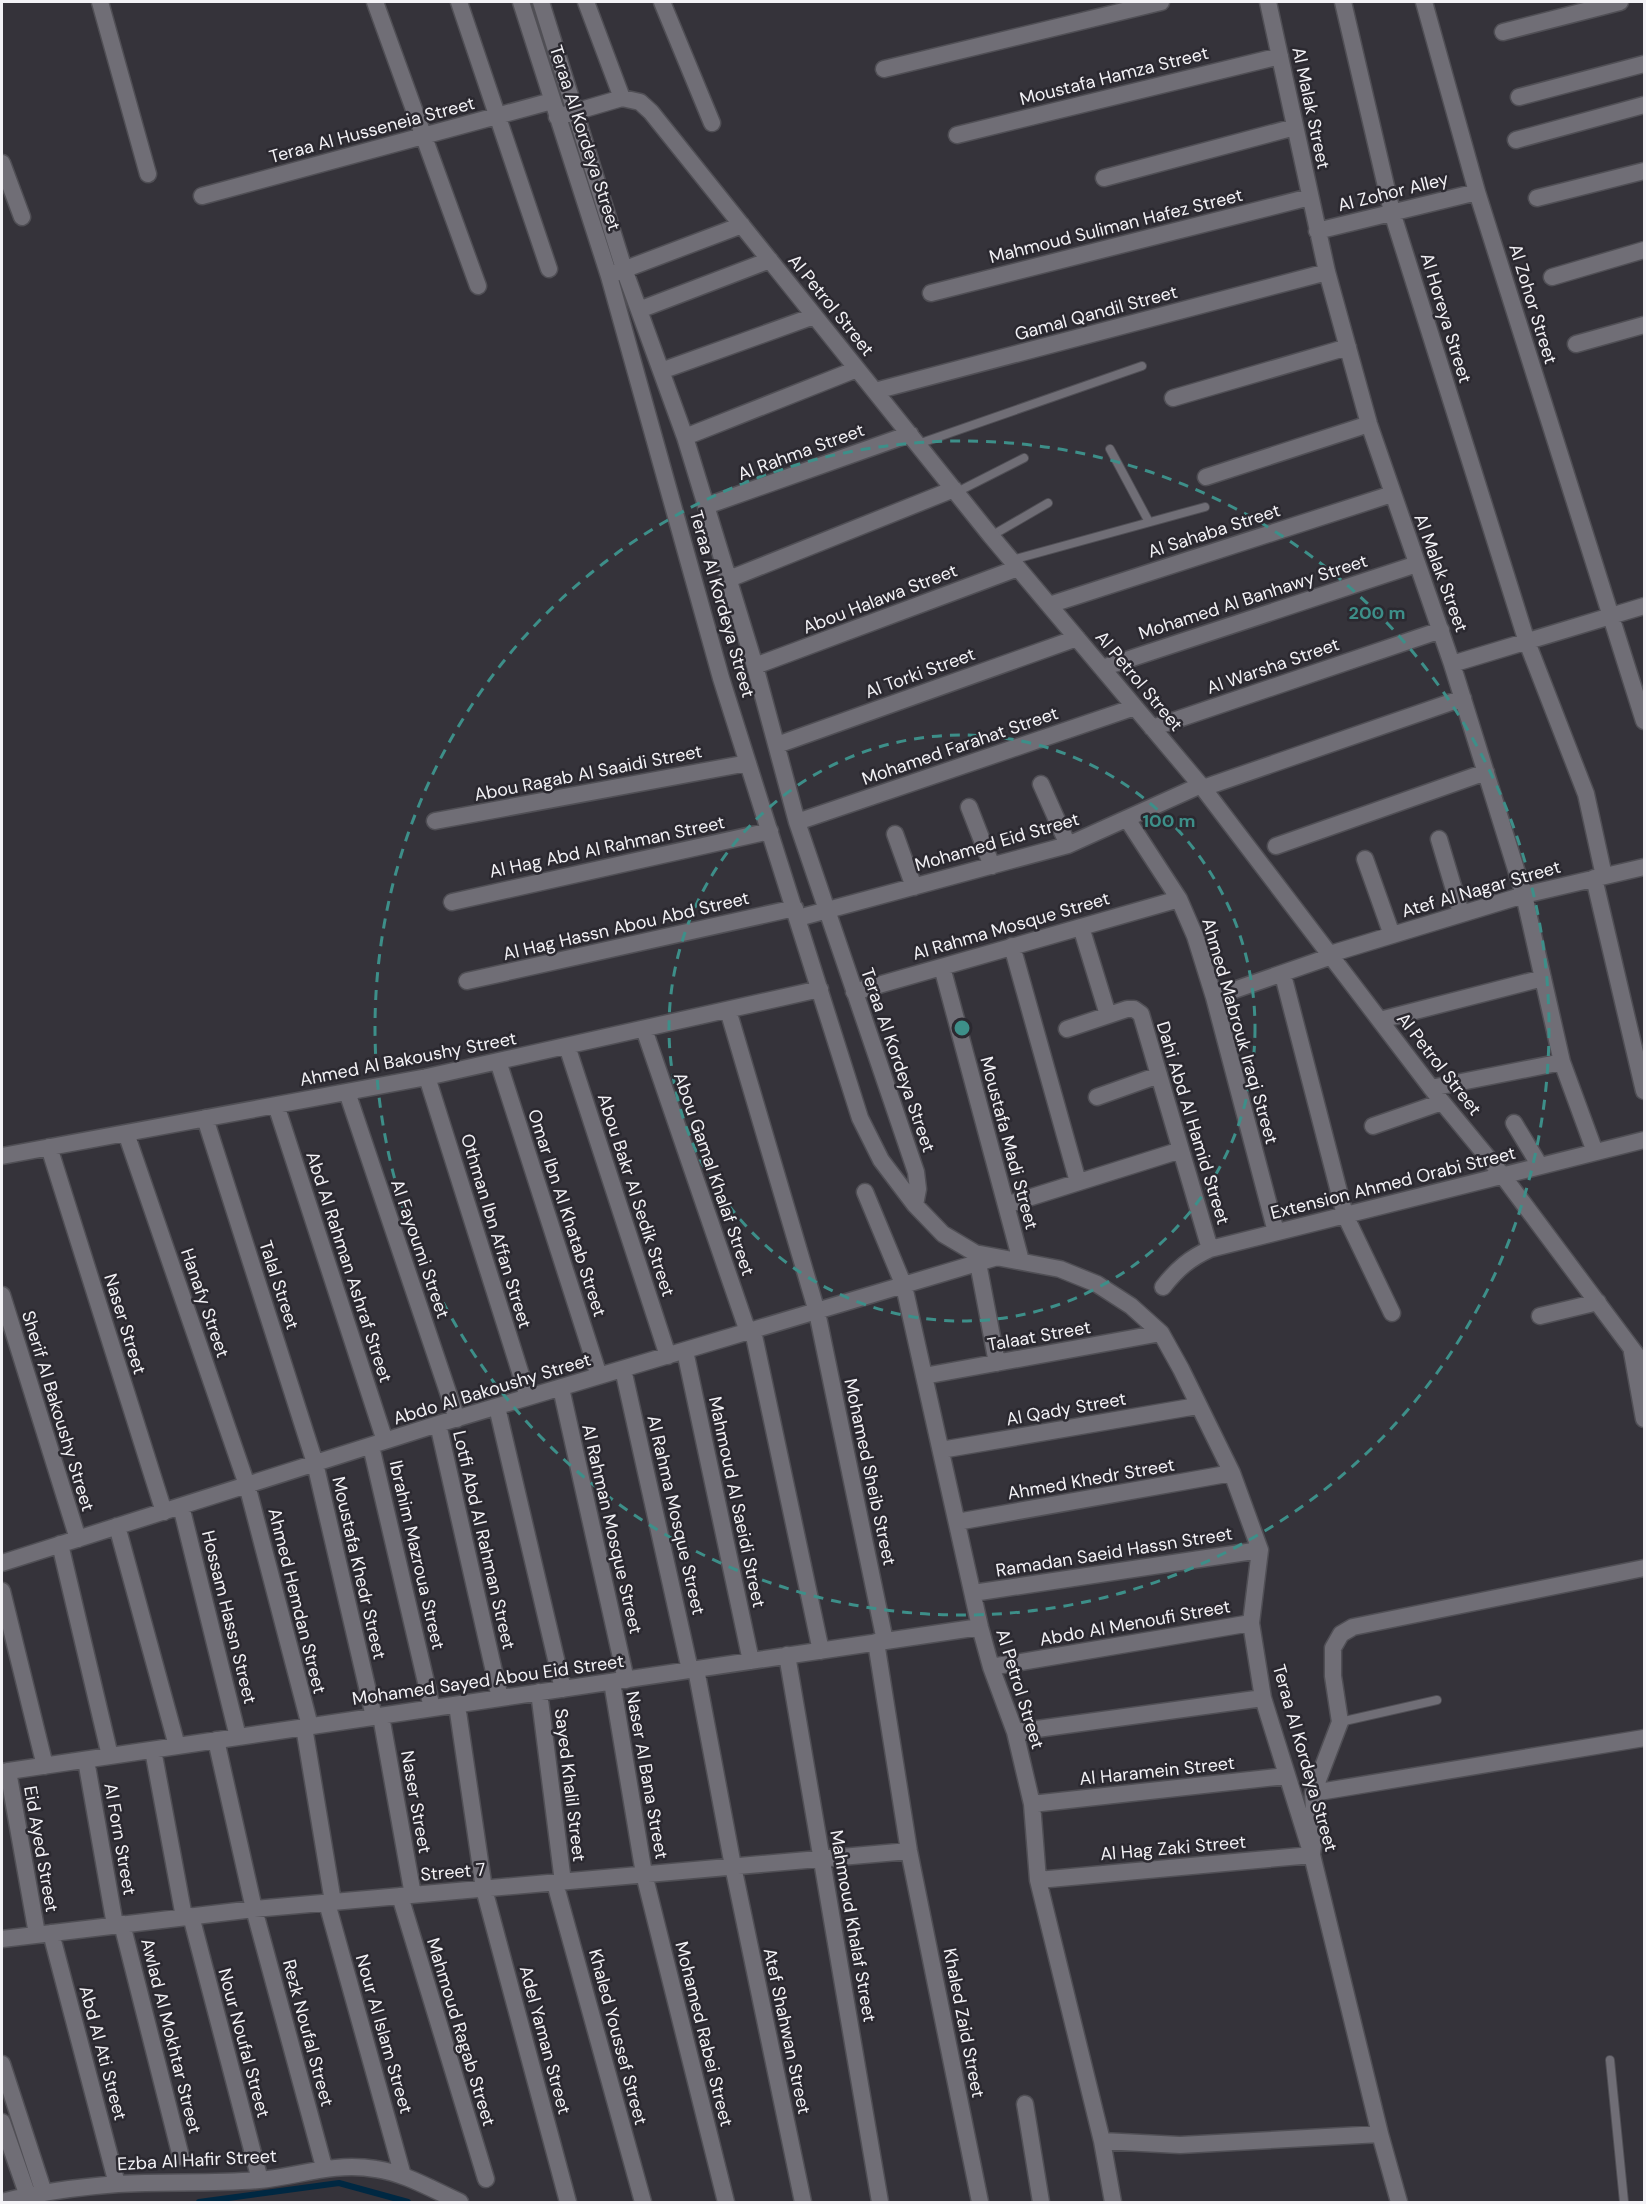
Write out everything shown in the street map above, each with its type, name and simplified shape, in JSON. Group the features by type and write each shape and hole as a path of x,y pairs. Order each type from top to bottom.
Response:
{"street":[{"path":"100,2 148,174"},
{"path":"375,2 478,286"},
{"path":"459,2 549,269"},
{"name":"Teraa Al Kordeya Street","path":"521,2 555,109 617,273 639,310 685,437 755,666 797,822 916,1172 918,1189 915,1205"},
{"name":"Teraa Al Kordeya Street","path":"541,2 576,111 718,667 860,1118 881,1160 915,1205 943,1234 975,1252 995,1258 1060,1269 1097,1284 1131,1306 1161,1334 1181,1369 1197,1406 1232,1473 1260,1550 1251,1623 1263,1698 1312,1855 1380,2134 1399,2202"},
{"path":"555,109 576,111 622,98 586,2"},
{"path":"662,2 712,123"},
{"path":"884,69 1161,2"},
{"name":"Al Malak Street","path":"1268,2 1317,231 1369,424 1441,630 1486,772 1524,895 1562,1062 1595,1152"},
{"name":"Al Horeya Street","path":"1343,2 1392,212 1527,642 1586,794 1599,877"},
{"name":"Al Zohor Street","path":"1424,2 1477,192 1644,721"},
{"path":"1503,32 1620,2"},
{"name":"Moustafa Hamza Street","path":"957,135 1280,56"},
{"path":"1519,98 1644,64"},
{"name":"Al Petrol Street","path":"622,98 640,102 651,112 991,536 1202,787 1431,1088 1503,1176 1644,1365"},
{"path":"1516,140 1644,105"},
{"name":"Teraa Al Husseneia Street","path":"202,196 498,116 555,109"},
{"path":"1104,178 1295,127"},
{"path":"2,163 22,217"},
{"path":"1537,198 1644,171"},
{"name":"Al Zohor Alley","path":"1317,231 1477,192"},
{"name":"Mahmoud Suliman Hafez Street","path":"932,293 1310,197"},
{"path":"617,273 742,225"},
{"path":"1552,277 1644,250"},
{"path":"639,310 770,260"},
{"name":"Gamal Qandil Street","path":"875,391 1327,272"},
{"path":"661,371 814,316"},
{"path":"1576,344 1644,326"},
{"path":"1173,398 1348,347"},
{"path":"685,437 857,369"},
{"path":"1206,477 1369,424"},
{"name":"Al Rahma Street","path":"706,506 914,439"},
{"path":"729,579 956,490"},
{"name":"Al Sahaba Street","path":"1049,605 1392,494"},
{"name":"Abou Halawa Street","path":"755,666 1015,564"},
{"name":"Mohamed Al Banhawy Street","path":"1102,668 1417,564"},
{"path":"1452,664 1644,606"},
{"name":"Al Warsha Street","path":"1152,728 1441,630"},
{"name":"Al Torki Street","path":"777,745 1077,638"},
{"name":"Mohamed Eid Street","path":"796,913 827,910 1068,845 1202,787 1463,698"},
{"name":"Mohamed Farahat Street","path":"797,822 1135,707"},
{"name":"Abou Ragab Al Saaidi Street","path":"435,821 748,763"},
{"path":"1276,846 1486,772"},
{"path":"1041,784 1068,845"},
{"path":"969,807 992,866"},
{"name":"Ahmed Mabrouk Iraqi Street","path":"1127,819 1179,898 1195,936 1214,998 1276,1232"},
{"name":"Al Hag Abd Al Rahman Street","path":"452,902 770,831"},
{"path":"895,834 914,887"},
{"path":"1439,839 1461,913"},
{"path":"1365,859 1392,935"},
{"name":"Atef Al Nagar Street","path":"1214,998 1284,975 1331,955 1461,913 1524,895 1644,867"},
{"path":"1599,877 1644,1091"},
{"name":"Al Rahma Mosque Street","path":"854,992 1179,898"},
{"name":"Al Hag Hassn Abou Abd Street","path":"466,981 796,913"},
{"path":"1081,927 1108,1015"},
{"path":"1012,946 1078,1182"},
{"name":"Moustafa Madi Street","path":"942,967 1020,1261"},
{"path":"1284,975 1345,1215 1392,1312"},
{"path":"1380,1020 1543,978"},
{"name":"Ahmed Al Bakoushy Street","path":"2,1156 427,1077 820,990"},
{"name":"Dahi Abd Al Hamid Street","path":"1067,1029 1126,1008 1138,1011 1210,1249"},
{"name":"Mohamed Sheib Street","path":"728,1010 817,1311 880,1642 909,1851"},
{"name":"Abou Gamal Khalaf Street","path":"644,1029 750,1331 821,1651"},
{"name":"Abou Bakr Al Sedik Street","path":"567,1046 676,1353"},
{"name":"Omar Ibn Al Khatab Street","path":"498,1061 599,1376"},
{"path":"1431,1088 1562,1062"},
{"path":"1098,1097 1159,1075"},
{"name":"Othman Ibn Affan Street","path":"427,1077 528,1397"},
{"name":"Al Fayoumi Street","path":"347,1092 457,1419"},
{"path":"1373,1126 1442,1102"},
{"name":"Abd Al Rahman Ashraf Street","path":"276,1105 378,1444"},
{"name":"Talal Street","path":"205,1118 315,1463"},
{"path":"1514,1123 1540,1166"},
{"name":"Hanafy Street","path":"126,1133 247,1485"},
{"name":"Extension Ahmed Orabi Street","path":"1163,1287 1176,1270 1192,1257 1210,1249 1644,1140"},
{"name":"Naser Street","path":"49,1147 164,1512"},
{"path":"1006,1205 1181,1150"},
{"name":"Al Petrol Street","path":"865,1192 904,1286 980,1627 990,1667 1015,1732 1032,1804 1038,1880 1102,2141 1113,2202"},
{"name":"Abdo Al Bakoushy Street","path":"2,1563 438,1424 995,1258"},
{"path":"978,1263 997,1363"},
{"name":"Sherif Al Bakoushy Street","path":"2,1295 78,1539"},
{"path":"1540,1316 1598,1302"},
{"name":"Talaat Street","path":"924,1376 1161,1334"},
{"path":"1632,1349 1644,1419"},
{"name":"Mahmoud Al Saeidi Street","path":"676,1353 751,1661"},
{"name":"Al Rahma Mosque Street","path":"623,1369 693,1669 734,1866"},
{"name":"Al Rahman Mosque Street","path":"561,1388 619,1681"},
{"name":"Al Qady Street","path":"941,1450 1197,1406"},
{"path":"497,1407 563,1689"},
{"name":"Lotfi Abd Al Rahman Street","path":"438,1424 500,1698"},
{"name":"Ibrahim Mazroua Street","path":"378,1444 432,1708"},
{"name":"Moustafa Khedr Street","path":"315,1463 378,1716"},
{"name":"Ahmed Khedr Street","path":"957,1522 1232,1473"},
{"name":"Ahmed Hemdan Street","path":"247,1485 307,1727"},
{"name":"Hossam Hassn Street","path":"181,1506 238,1737"},
{"path":"117,1526 177,1746"},
{"path":"60,1544 110,1756"},
{"name":"Ramadan Saeid Hassn Street","path":"973,1593 1260,1550"},
{"path":"1312,1855 1315,1827 1313,1793 1340,1722 1333,1676 1333,1648 1341,1634 1353,1627 1644,1568"},
{"path":"2,1591 45,1766"},
{"name":"Abdo Al Menoufi Street","path":"990,1667 1251,1623"},
{"name":"Mohamed Sayed Abou Eid Street","path":"4,1772 980,1627"},
{"name":"Mahmoud Khalaf Street","path":"787,1655 880,2202"},
{"name":"Naser Al Bana Street","path":"619,1681 644,1874"},
{"name":"Sayed Khalil Street","path":"539,1692 559,1882"},
{"path":"1015,1732 1263,1698"},
{"name":"Adel Yaman Street","path":"457,1705 484,1889 568,2202"},
{"name":"Naser Street","path":"378,1716 406,1896"},
{"name":"Nour Al Islam Street","path":"307,1727 330,1902 403,2176"},
{"path":"1313,1793 1644,1738"},
{"name":"Rezk Noufal Street","path":"216,1740 254,1910 324,2168"},
{"name":"Nour Noufal Street","path":"153,1750 188,1917 260,2180"},
{"name":"Al Forn Street","path":"86,1760 119,1925"},
{"name":"Eid Ayed Street","path":"4,1772 44,1933"},
{"name":"Al Haramein Street","path":"1032,1804 1286,1776"},
{"name":"Street 7","path":"2,1939 330,1902 909,1851"},
{"name":"Khaled Zaid Street","path":"909,1851 980,2202"},
{"name":"Al Hag Zaki Street","path":"1038,1880 1312,1855"},
{"name":"Atef Shahwan Street","path":"734,1866 803,2202"},
{"name":"Mohamed Rabei Street","path":"644,1874 726,2202"},
{"name":"Khaled Youssef Street","path":"559,1882 643,2202"},
{"name":"Mahmoud Ragab Street","path":"406,1896 486,2179"},
{"name":"Awlad Al Mokhtar Street","path":"119,1925 181,2157"},
{"name":"Abd Al Ati Street","path":"44,1933 117,2184"},
{"path":"2,2064 34,2196"},
{"path":"1025,2104 1041,2202"},
{"path":"2,2122 34,2196"},
{"path":"1102,2141 1180,2145 1380,2134"},
{"name":"Ezba Al Hafir Street","path":"2,2202 117,2184 260,2180 324,2168 351,2166 378,2169 403,2176 460,2202"}],"lane":[{"path":"914,439 1142,366"},
{"path":"1110,448 1149,522"},
{"path":"956,490 1024,458"},
{"path":"991,536 1048,503"},
{"path":"1015,564 1205,507"},
{"path":"1340,1722 1437,1700"},
{"path":"1610,2060 1624,2202"}],"waterway":[{"path":"199,2202 339,2183 408,2202"}]}
